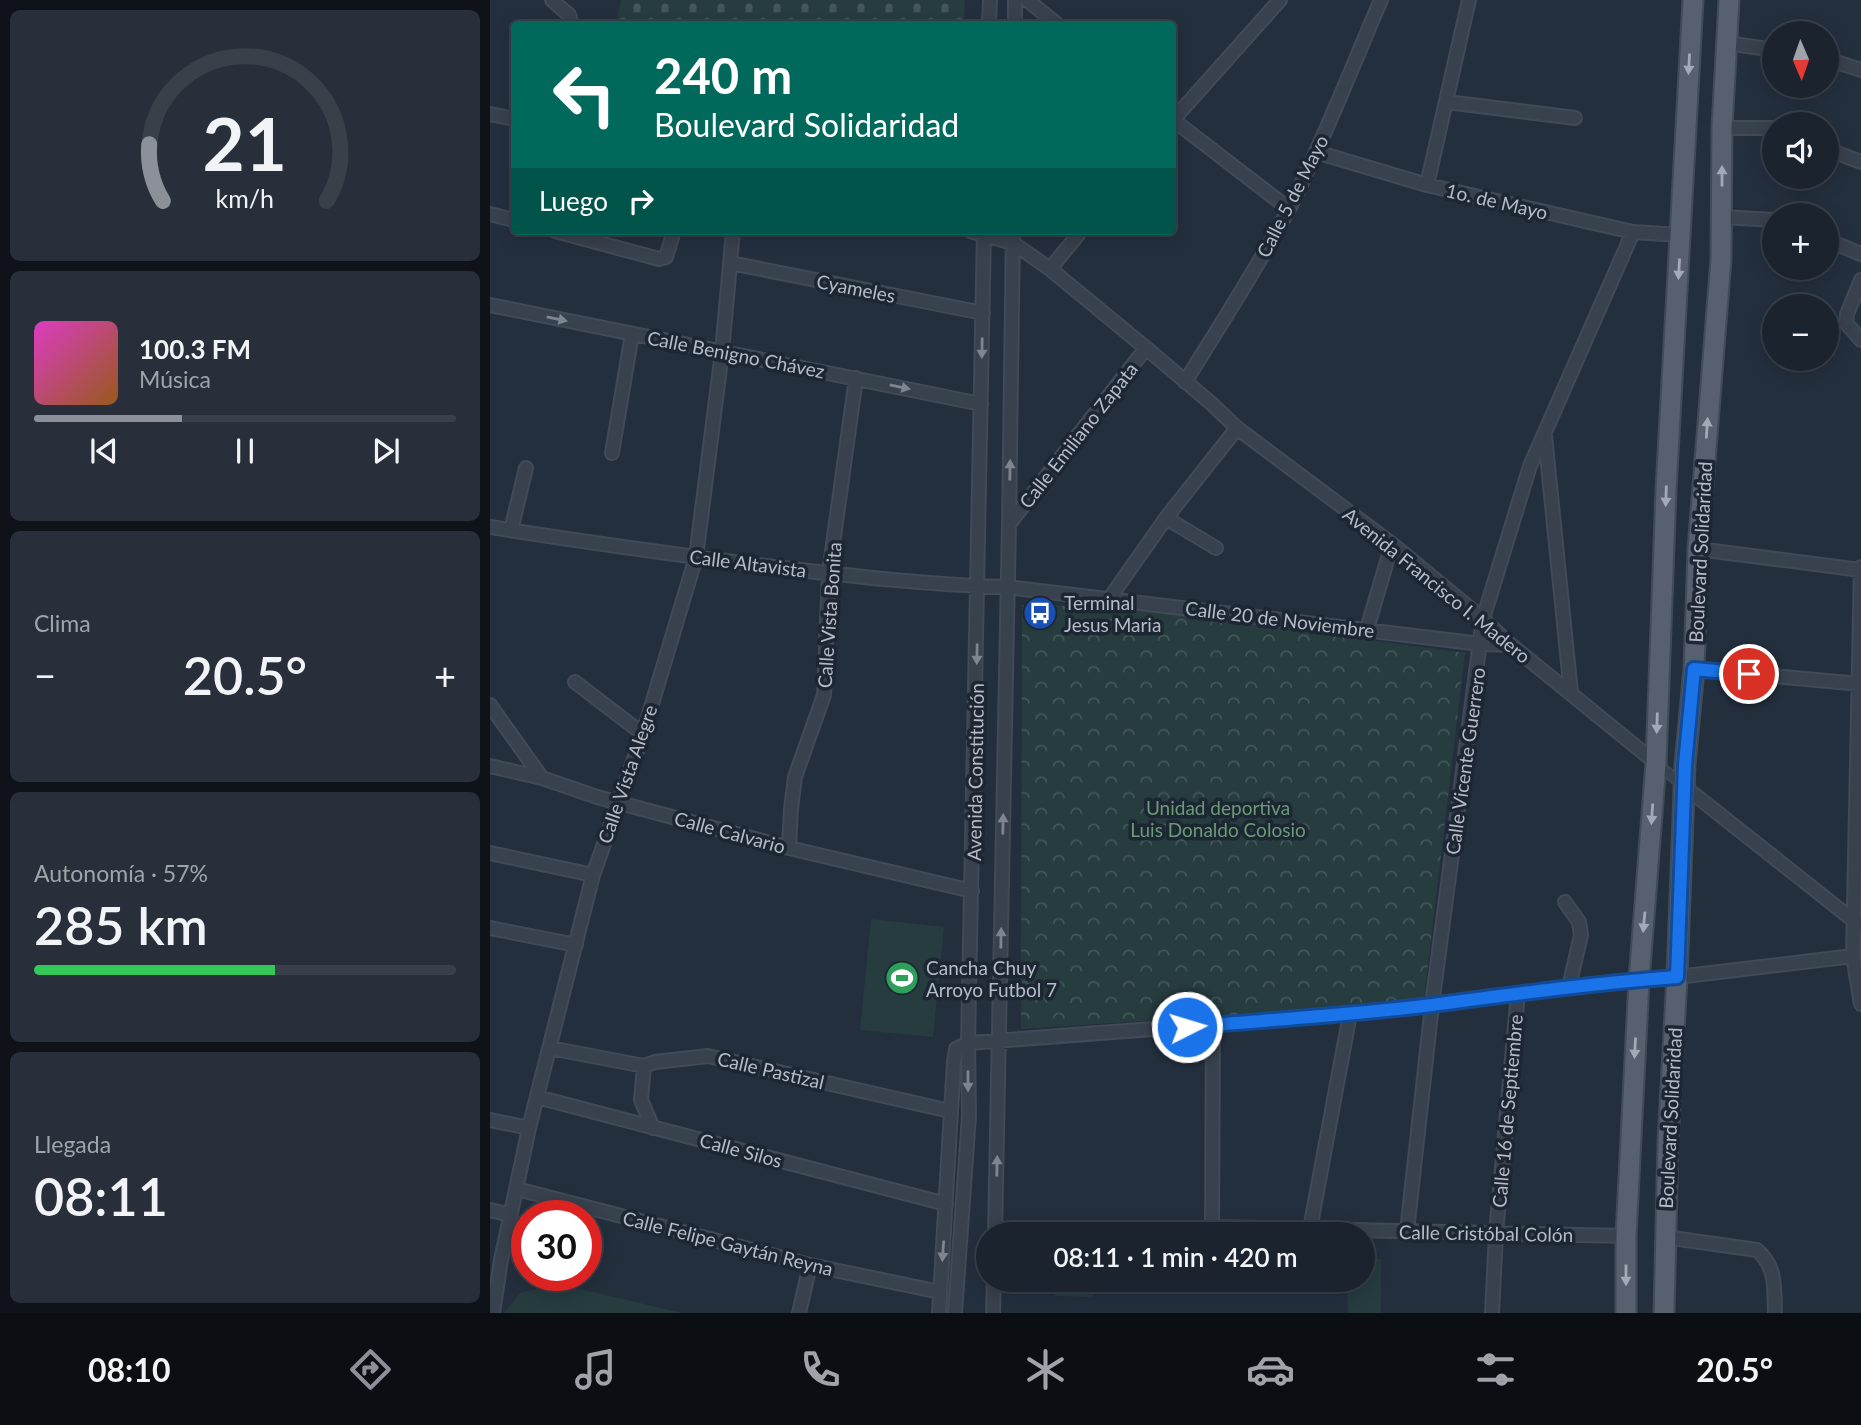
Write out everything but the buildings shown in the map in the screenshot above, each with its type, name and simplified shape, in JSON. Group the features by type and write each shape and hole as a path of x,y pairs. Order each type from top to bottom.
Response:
{"main road":[{"name":"Boulevard Solidaridad","path":"1626,1313 1626,1236 1639,980 1656,763 1666,489 1693,0"},
{"name":"Boulevard Solidaridad","path":"1664,1313 1668,1142 1685,787 1694,669 1698,549 1721,259 1722,128 1729,0"}],"street":[{"path":"552,0 571,20"},
{"path":"989,21 990,0"},
{"path":"1015,0 1015,21"},
{"path":"1027,0 1053,21"},
{"path":"1176,117 1280,0"},
{"name":"Calle 5 de Mayo","path":"1185,382 1289,209 1381,0"},
{"path":"1427,185 1469,0"},
{"path":"1727,43 1762,48"},
{"path":"1839,62 1861,70"},
{"path":"1447,102 1574,118"},
{"path":"490,114 511,118"},
{"path":"1176,122 1289,209"},
{"path":"1722,128 1762,128"},
{"name":"1o. de Mayo","path":"1316,152 1427,185 1633,232 1681,235"},
{"path":"1839,154 1861,162"},
{"path":"490,214 511,219"},
{"path":"1722,217 1762,219"},
{"name":"Calle Vicente Guerrero","path":"1407,1231 1432,1005 1483,619 1530,466 1633,232"},
{"path":"570,235 659,259 666,257 673,235"},
{"name":"Calle Vista Alegre","path":"515,1200 529,1128 593,875 643,734 696,557 722,352 733,235"},
{"name":"Avenida Constitución","path":"955,1313 969,1116 968,1044 984,235"},
{"path":"1050,269 1078,235"},
{"name":"Avenida Francisco I. Madero","path":"1013,237 1237,428 1392,544 1483,619 1510,645 1858,924"},
{"name":"Avenida Constitución","path":"995,1222 1013,237"},
{"path":"1839,245 1861,254"},
{"name":"Cyameles","path":"730,263 983,313"},
{"path":"1861,280 1846,323 1861,340"},
{"name":"Calle Benigno Chávez","path":"490,305 981,404"},
{"path":"612,453 632,334"},
{"name":"Calle Emiliano Zapata","path":"1009,523 1146,348"},
{"name":"Calle Vista Bonita","path":"789,848 795,776 824,695 829,573 856,378"},
{"path":"1109,599 1166,518 1237,428"},
{"path":"1545,436 1572,693"},
{"path":"511,530 526,468"},
{"path":"1166,518 1216,548"},
{"name":"Calle Altavista","path":"490,527 829,573 1007,587"},
{"path":"1367,629 1392,544"},
{"path":"1698,549 1861,569 1858,924 1853,956 1861,1004"},
{"name":"Calle 20 de Noviembre","path":"1007,587 1510,645"},
{"path":"1694,669 1860,684"},
{"path":"575,682 643,734"},
{"path":"490,705 542,778"},
{"name":"Calle Calvario","path":"490,766 542,778 597,797 789,848 972,891"},
{"path":"490,853 593,875"},
{"path":"1565,902 1579,922 1581,935 1569,987"},
{"path":"490,928 576,945"},
{"path":"939,1313 954,1061 956,1049 968,1044 1350,1014 1853,956"},
{"name":"Calle 16 de Septiembre","path":"1492,1313 1496,1233 1518,993"},
{"path":"1311,1222 1350,1014"},
{"name":"Calle Cristóbal Colón","path":"1212,1222 1213,1025"},
{"name":"Calle Pastizal","path":"550,1048 644,1066 655,1062 708,1056 950,1111"},
{"path":"644,1066 641,1100 653,1128"},
{"name":"Calle Silos","path":"537,1097 946,1203"},
{"path":"490,1120 529,1128"},
{"name":"Calle Felipe Gaytán Reyna","path":"517,1189 810,1265 940,1292"},
{"path":"490,1210 511,1215"},
{"name":"Calle Vista Alegre","path":"493,1313 501,1260 511,1219"},
{"name":"Calle Cristóbal Colón","path":"1375,1231 1626,1236"},
{"path":"1665,1237 1757,1250 1764,1256 1773,1272 1775,1313"},
{"path":"799,1313 810,1265"},
{"path":"993,1313 994,1292"}],"green space":[{"path":"621,0 965,0 964,21 617,21"},
{"name":"Unidad deportiva Luis Donaldo Colosio","path":"1022,605 1122,607 1465,653 1424,999 1335,1008 1021,1029"},
{"name":"Cancha Chuy Arroyo Futbol 7","path":"871,919 944,927 933,1037 860,1030"},
{"path":"1375,1259 1381,1259 1381,1313 1348,1313 1347,1292 1375,1292"},
{"path":"589,1291 682,1313 504,1313 520,1293"},
{"path":"1055,1292 1093,1292 1093,1297 1055,1296"}],"place":[{"name":"Terminal Jesus Maria","path":"1040,613"},
{"name":"Cancha Chuy Arroyo Futbol 7","path":"902,978"}],"route":[{"path":"1187,1027 1350,1014 1569,987 1677,977 1685,765 1694,669 1749,674"}]}
